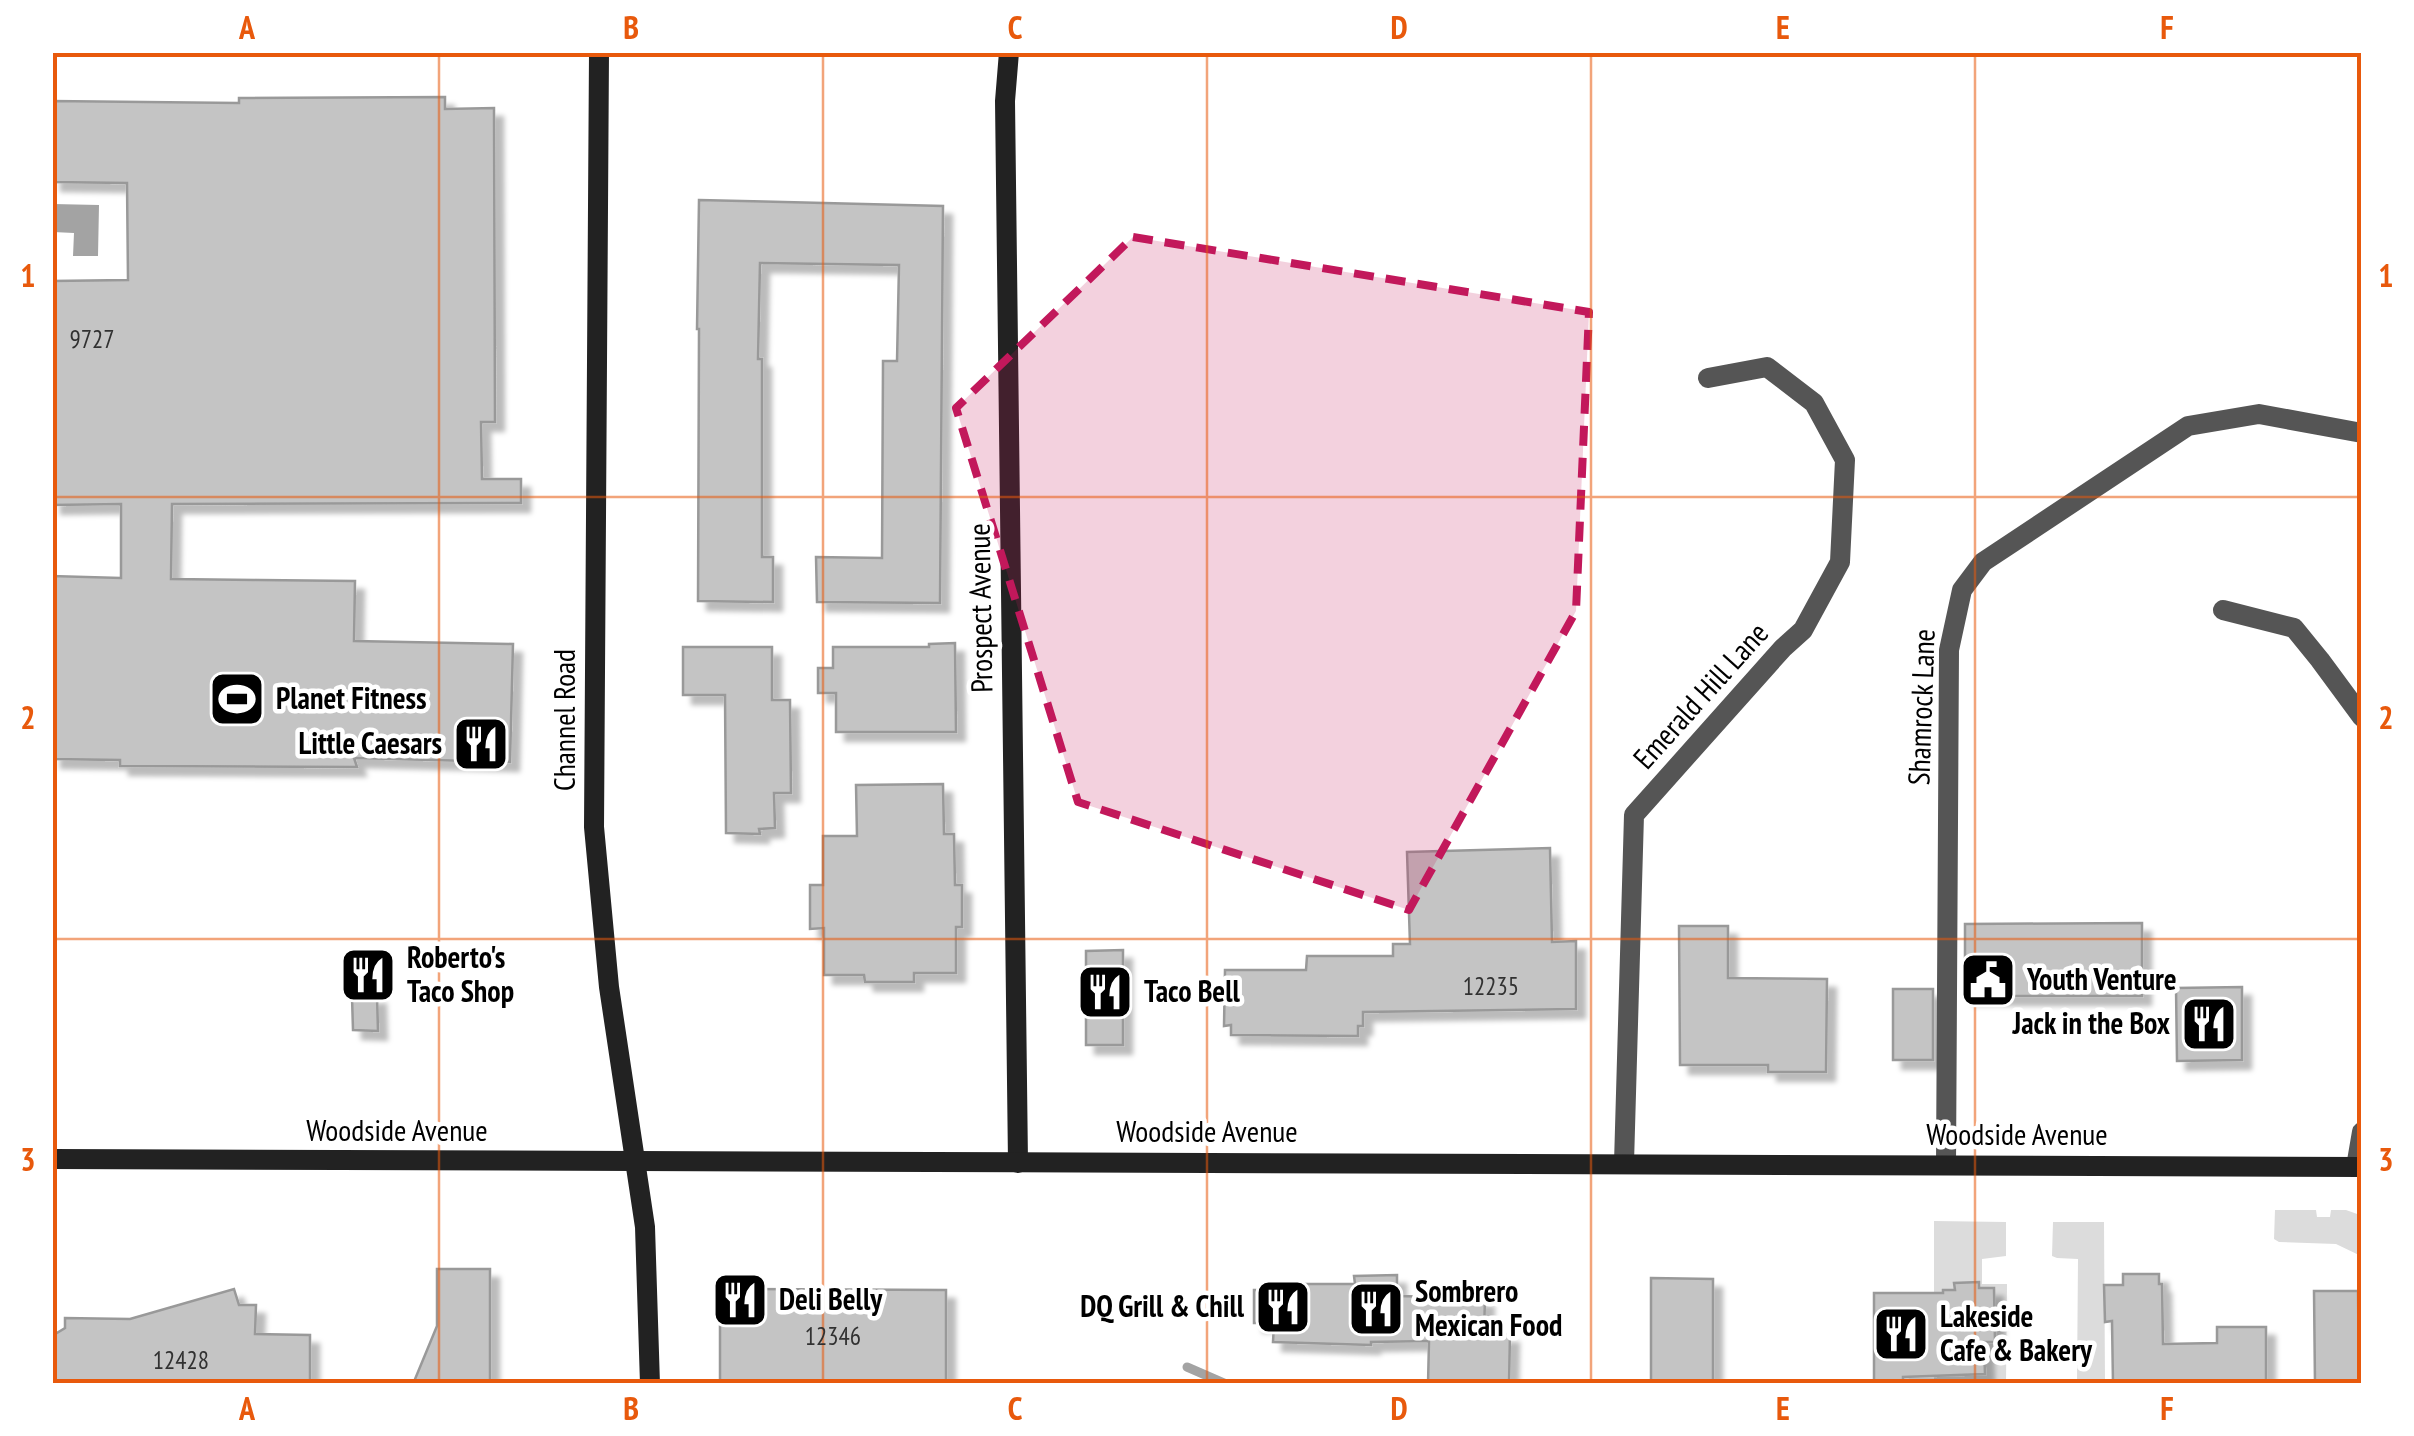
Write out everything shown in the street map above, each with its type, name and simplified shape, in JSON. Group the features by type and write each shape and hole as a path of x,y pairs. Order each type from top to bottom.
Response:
{"main road":[{"name":"Channel Road","path":"599,52 594,827 609,987 645,1227 650,1384"},
{"name":"Prospect Avenue","path":"1009,52 1005,100 1018,1162"},
{"name":"Woodside Avenue","path":"52,1160 2359,1166"}],"street":[{"name":"Emerald Hill Lane","path":"1624,1163 1634,815 1803,630 1840,562 1845,460 1814,403 1767,367 1708,378"},
{"name":"Shamrock Lane","path":"1946,1166 1949,650 1962,590 1982,562 2188,426 2259,414 2362,433"},
{"path":"2224,610 2294,628 2362,717"},
{"path":"2359,1166 2362,1132"}],"highlighted area":[{"path":"1133,237 1589,312 1576,611 1409,910 1078,802 956,408"}],"shaded area":[{"path":"53,204 99,205 98,256 73,256 74,233 53,232"},
{"path":"2275,1210 2316,1210 2317,1217 2330,1217 2331,1210 2360,1215 2361,1256 2336,1244 2279,1242 2274,1239"},
{"path":"1934,1221 2006,1222 2006,1256 1982,1259 1982,1284 2007,1284 2006,1383 1934,1383"},
{"path":"2053,1222 2104,1222 2105,1383 2077,1383 2078,1259 2052,1256"}],"building":[{"path":"445,97 445,109 494,108 495,422 481,422 482,479 521,479 521,503 172,504 171,579 355,581 354,641 513,644 510,762 354,758 357,767 120,766 120,760 52,759 52,576 121,578 121,504 52,505 52,281 128,280 127,183 52,182 52,101 239,103 239,98"},
{"path":"699,200 943,206 940,603 817,602 816,557 882,558 883,361 897,361 899,265 760,263 762,557 773,557 773,602 698,601"},
{"path":"955,643 956,732 836,732 836,693 818,693 818,668 833,668 833,647 929,647"},
{"path":"683,647 772,647 772,700 790,700 791,793 774,793 775,828 759,829 760,834 726,833 725,695 683,695"},
{"path":"943,784 944,834 954,834 955,885 962,885 962,927 956,927 956,973 914,973 914,982 865,982 864,975 824,975 824,928 810,929 810,885 823,885 823,836 857,836 856,785"},
{"path":"1550,848 1552,942 1576,941 1576,1009 1363,1012 1358,1036 1231,1035 1231,1025 1224,1026 1225,970 1306,970 1307,956 1393,956 1393,944 1410,944 1407,852"},
{"path":"2142,923 2142,996 1965,996 1965,924"},
{"path":"1679,926 1728,926 1728,978 1827,979 1826,1072 1768,1072 1768,1065 1680,1065"},
{"name":"Taco Bell","path":"1123,950 1123,1045 1086,1045 1086,951"},
{"name":"Jack in the Box","path":"2242,987 2242,1060 2177,1061 2176,988"},
{"path":"1893,989 1933,989 1933,1060 1893,1060"},
{"path":"377,995 378,1031 353,1030 352,997"},
{"path":"437,1269 490,1269 490,1384 413,1384 437,1326"},
{"path":"2123,1274 2159,1274 2163,1344 2217,1343 2217,1327 2266,1327 2266,1384 2113,1384 2112,1321 2105,1322 2104,1285 2123,1285"},
{"path":"1397,1275 1397,1296 1485,1298 1484,1334 1510,1334 1509,1384 1428,1384 1429,1341 1371,1345 1273,1342 1274,1323 1254,1323 1254,1290 1274,1290 1274,1284 1355,1284 1354,1276"},
{"path":"1651,1278 1713,1279 1713,1384 1651,1384"},
{"path":"1979,1282 1979,1288 1994,1288 1995,1342 1984,1342 1985,1374 1903,1377 1903,1384 1874,1384 1874,1293 1943,1293 1955,1290 1954,1283"},
{"path":"234,1289 239,1305 256,1305 255,1334 310,1335 310,1384 52,1384 52,1336 65,1328 65,1318 130,1319"},
{"path":"720,1289 946,1290 946,1384 720,1384"},
{"path":"2314,1291 2358,1291 2359,1384 2315,1384"}],"waterway":[{"path":"1187,1367 1226,1384"}],"place":[{"name":"Planet Fitness","path":"237,699"},
{"name":"Little Caesars","path":"481,744"},
{"name":"Roberto's Taco Shop","path":"368,975"},
{"name":"Youth Venture","path":"1988,980"},
{"name":"Taco Bell","path":"1105,992"},
{"name":"Jack in the Box","path":"2209,1024"},
{"name":"Deli Belly","path":"740,1300"},
{"name":"DQ Grill & Chill","path":"1283,1307"},
{"name":"Sombrero Mexican Food","path":"1376,1309"},
{"name":"Lakeside Cafe & Bakery","path":"1901,1334"}]}
